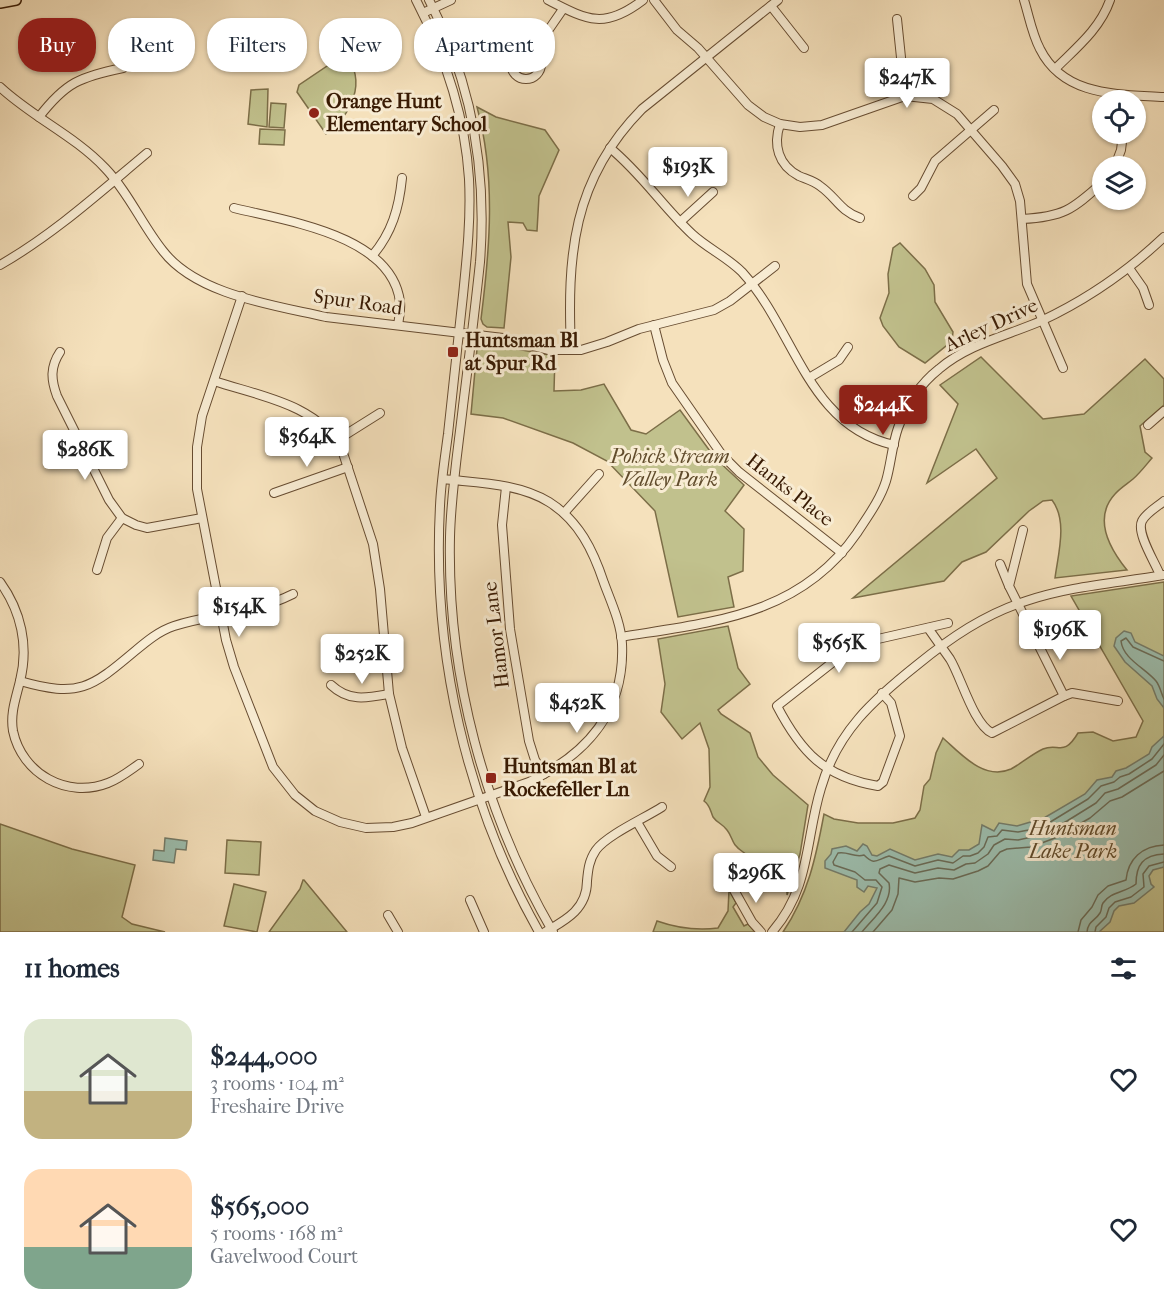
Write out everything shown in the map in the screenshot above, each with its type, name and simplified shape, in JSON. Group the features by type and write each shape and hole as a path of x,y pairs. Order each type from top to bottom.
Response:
{"main road":[{"path":"0,3 16,0"}],"street":[{"path":"416,0 450,79 468,162 470,202 469,235 438,539 443,637 457,720 480,798 514,884 539,932"},
{"path":"429,0 448,41 464,85 474,128 480,171 483,227 454,481 450,539 455,636 469,718 491,795 525,879 550,931 580,907 586,893 589,864 595,851 608,839 662,807"},
{"path":"423,13 451,0"},
{"path":"548,0 582,17 599,19 617,16 643,0"},
{"path":"654,0 677,30 706,57 748,105 764,117 780,124 800,127 822,125 905,96 926,97 941,103 957,114 1012,180 1020,201 1027,284 1064,368"},
{"path":"571,350 570,279 575,236 591,184 610,148 642,109 778,0"},
{"path":"1024,0 1039,47 1046,60 1067,80 1092,91"},
{"path":"1055,69 1099,23 1110,0"},
{"path":"771,6 804,48"},
{"path":"555,21 563,9"},
{"path":"897,19 905,96"},
{"path":"522,49 534,51 540,58 540,70 530,79 518,77 512,70 512,58 522,49"},
{"path":"39,117 59,93 71,84 91,75 108,71"},
{"name":"Spur Road","path":"0,87 92,156 115,180 134,205 157,244 174,264 202,283 242,296 326,317 502,338 548,350 571,350 593,347 633,331 714,310 730,301 776,266"},
{"path":"1146,97 1164,97"},
{"path":"913,196 921,188 935,161 994,110"},
{"path":"780,124 776,142 779,155 785,165 797,175 821,186 846,212 860,218"},
{"path":"610,148 624,159 696,238 734,265 752,285 820,397 845,421 873,439 894,445"},
{"path":"0,265 42,239 147,153"},
{"path":"372,256 393,224 399,204 402,178"},
{"path":"1022,219 1049,217 1066,212 1092,191"},
{"path":"680,222 713,192"},
{"path":"234,208 327,232 372,256 390,275 396,288 400,309 398,325"},
{"name":"Arley Drive","path":"621,637 679,628 762,608 785,598 807,584 842,553 878,500 885,483 897,429 923,385 939,368 974,346 1041,320 1085,298 1128,268 1164,237"},
{"path":"1128,268 1143,288 1149,304"},
{"path":"242,296 202,416 197,447 197,489 221,616 234,667 268,755 280,777 295,795 323,815 357,826 393,827 491,795 544,774 578,752 605,718 614,699 619,678 621,637 613,607 592,550 578,527 548,501 533,494 506,487 443,479"},
{"name":"Hanks Place","path":"654,325 672,383 722,455 739,472 842,553"},
{"path":"809,378 839,360 849,347"},
{"path":"60,352 52,369 57,396 109,500 122,518 147,528 202,518"},
{"path":"214,381 300,410 321,423 337,440 367,522 376,558 389,694 402,748 426,817"},
{"path":"1148,424 1164,411"},
{"path":"337,440 380,412"},
{"path":"274,493 348,467"},
{"path":"564,513 599,474"},
{"name":"Hamor Lane","path":"506,487 502,525 510,629 529,741 535,760 544,774"},
{"path":"772,932 787,911 801,882 816,805 827,769 851,727 882,693 940,646 973,625 1016,604 1064,590 1162,575 1140,531 1141,522 1146,515 1164,501"},
{"path":"97,570 107,538 122,518"},
{"path":"1009,586 1023,530"},
{"path":"1000,564 1016,604 1064,696"},
{"path":"0,582 15,606 23,634 24,657 14,705 13,729 20,752 42,776 65,786 91,788 113,781 139,764"},
{"path":"20,681 57,690 86,687 105,676 163,631 182,624 261,608 292,594"},
{"path":"882,693 891,703 900,736 883,782 878,786 864,784 827,769 810,754 789,729 777,706 856,644 948,623"},
{"path":"928,628 951,660 973,709 987,731 992,733 1072,693 1118,700"},
{"path":"331,685 338,692 351,698 389,694"},
{"path":"637,822 657,856 671,867"},
{"path":"734,890 752,922 761,932"},
{"path":"470,900 484,932"},
{"path":"388,915 398,932"}],"green space":[{"path":"319,72 354,72 356,87 349,108 326,134 297,92 299,85"},
{"path":"268,89 267,127 248,124 251,90"},
{"path":"271,103 286,104 284,128 269,127"},
{"path":"477,107 496,117 545,130 559,150 539,196 537,231 527,230 523,223 508,222 511,257 504,328 487,327 481,319 490,213 487,160"},
{"path":"260,129 285,130 284,145 259,144"},
{"path":"900,243 925,269 934,285 935,302 953,332 952,341 925,363 899,347 883,326 880,318 889,293 888,274 893,248"},
{"name":"Pohick Stream Valley Park","path":"484,343 555,356 554,391 581,390 604,384 631,430 646,434 680,410 715,458 744,485 725,511 744,529 743,571 728,577 734,607 678,617 655,511 607,461 573,443 503,418 471,414 477,349"},
{"path":"981,357 1043,419 1084,414 1145,359 1164,379 1164,405 1140,426 1145,452 1152,458 1136,477 1115,494 1105,513 1106,534 1127,570 1055,578 1061,528 1057,508 1052,500 1043,501 1029,511 986,552 962,562 944,581 853,598 997,478 976,449 927,483 958,404 940,385"},
{"name":"Huntsman Lake Park","path":"1164,582 1164,932 783,932 805,890 824,814 834,819 858,823 893,823 915,818 920,810 924,786 930,779 936,753 943,738 965,758 982,769 1001,772 1011,769 1048,747 1065,747 1078,733 1093,732 1113,741 1136,737 1143,721 1071,596"},
{"path":"728,626 738,668 750,684 718,710 750,733 758,757 773,775 808,805 800,854 787,895 786,885 778,872 739,849 725,828 713,817 709,806 704,801 710,787 709,749 700,723 682,739 661,712 665,684 658,639"},
{"path":"0,824 72,849 135,865 122,917 132,924 165,932 0,932"},
{"path":"227,840 261,842 259,875 225,873"},
{"path":"303,880 347,932 269,932 300,889"},
{"path":"234,884 266,892 257,932 224,926"},
{"path":"729,890 736,903 733,907 744,926 748,924 755,932 653,932 657,921 687,928 718,928 728,911"}],"water":[{"path":"1124,631 1131,633 1135,642 1164,656 1164,708 1157,699 1152,686 1125,662 1114,646 1116,638"},
{"path":"1164,736 1164,867 1153,870 1149,876 1154,887 1134,903 1119,906 1114,911 1110,922 1099,932 844,932 869,904 877,888 868,886 864,892 857,887 857,880 825,868 825,861 832,849 846,846 857,851 863,844 867,846 872,855 877,856 890,849 915,860 938,854 952,857 959,850 969,850 979,844 982,825 994,831 999,823 1017,826 1044,818 1085,794 1097,780 1112,777 1116,771 1126,768 1149,754 1152,747"},
{"path":"165,838 187,841 186,850 176,849 174,863 153,860 154,850 164,851"}],"place":[{"name":"Orange Hunt Elementary School","path":"314,113"},
{"name":"Huntsman Bl at Spur Rd","path":"453,352"},
{"name":"Huntsman Bl at Rockefeller Ln","path":"491,778"}]}
